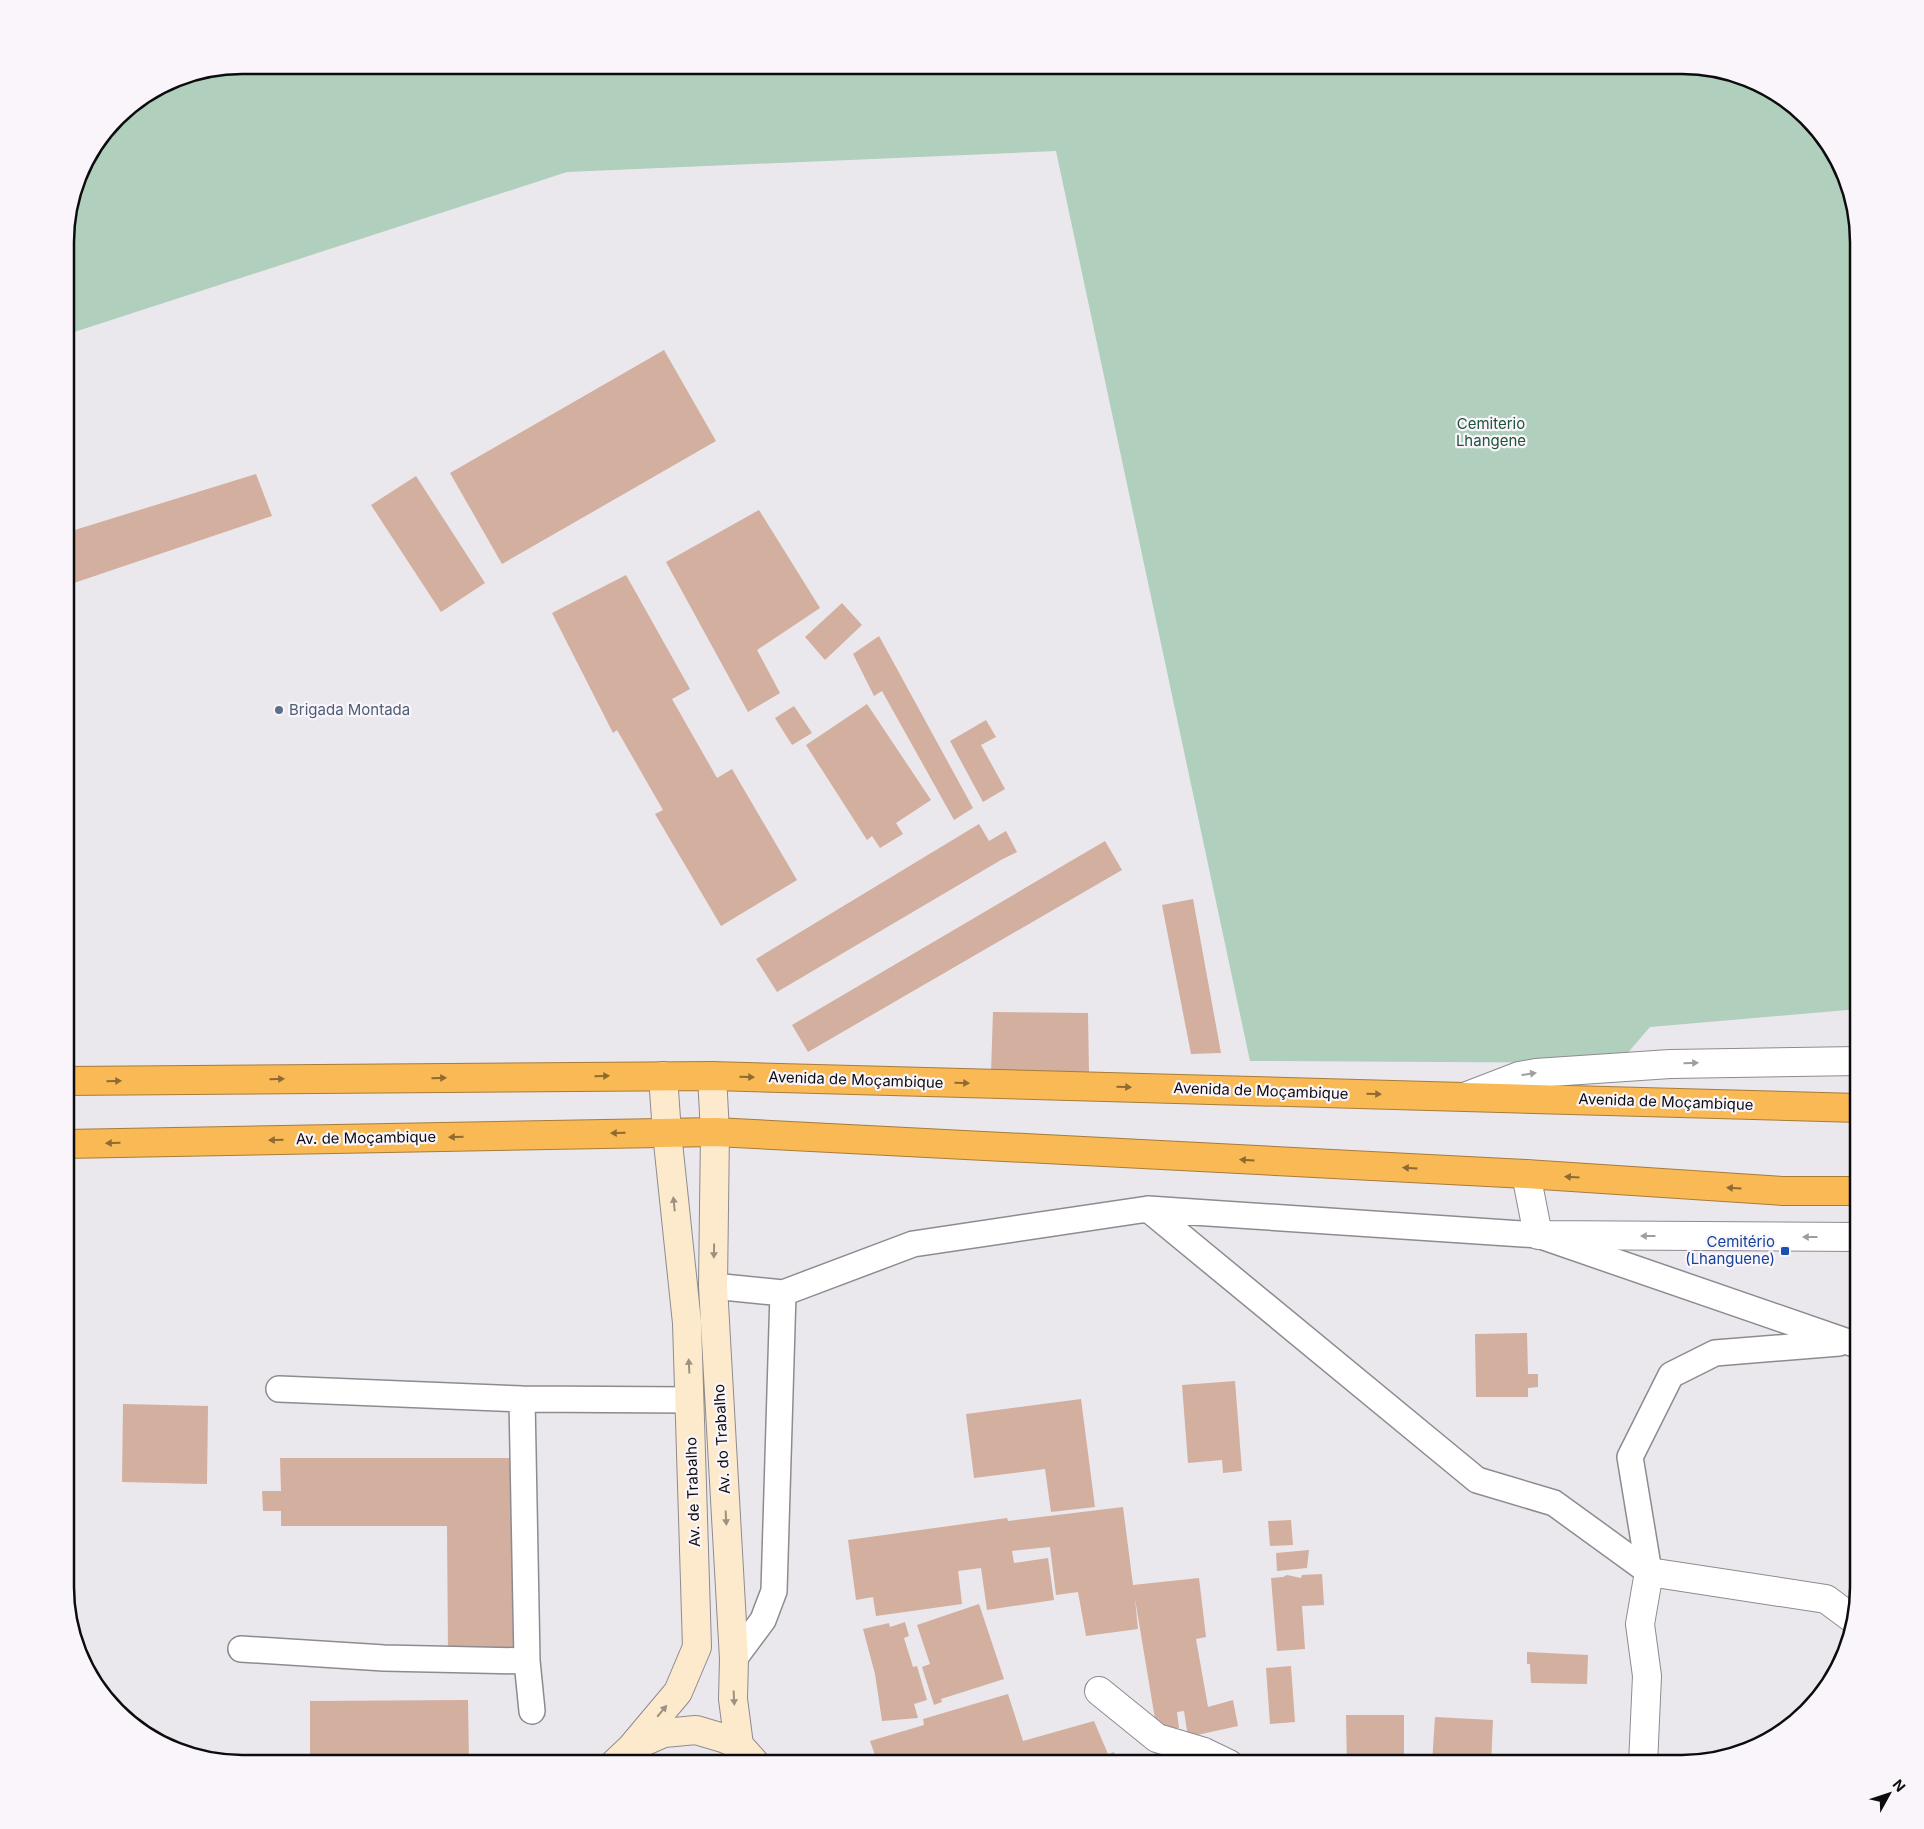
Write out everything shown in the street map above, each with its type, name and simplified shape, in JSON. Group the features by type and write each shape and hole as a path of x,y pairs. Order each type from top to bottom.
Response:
{"highway":[{"name":"Avenida de Moçambique","path":"663,1076 1850,1108"},
{"path":"74,1081 663,1076"},
{"path":"667,1132 715,1132 1526,1174 1782,1191 1850,1191"},
{"name":"Av. de Moçambique","path":"74,1144 667,1132"}],"main road":[{"name":"Av. de Trabalho","path":"624,1755 678,1692 697,1647 687,1323 663,1076"},
{"name":"Av. do Trabalho","path":"712,1076 715,1132 713,1286 734,1659 733,1699 748,1754"},
{"name":"Av. de Trabalho","path":"625,1755 664,1733 696,1730 723,1738 748,1754"}],"street":[{"path":"1467,1096 1519,1076 1536,1073 1670,1064 1850,1061"},
{"path":"1526,1174 1538,1235 1850,1237"},
{"path":"1643,1755 1647,1676 1640,1624 1648,1572 1826,1599 1848,1615"},
{"path":"1098,1691 1157,1738 1210,1755"}],"lane":[{"path":"713,1286 783,1293 913,1244 1148,1209 1538,1235 1850,1341"},
{"path":"1148,1209 1477,1480 1554,1503 1648,1572"},
{"path":"734,1659 763,1620 774,1591 783,1293"},
{"path":"1648,1572 1630,1457 1671,1375 1714,1353 1850,1343"},
{"path":"279,1389 522,1399 690,1400"},
{"path":"522,1399 527,1660 532,1711"},
{"path":"240,1648 384,1658 527,1660"}],"green space":[{"name":"Cemiterio Lhangene","path":"1682,74 1704,75 1736,83 1776,102 1809,131 1828,158 1845,198 1850,231 1850,1010 1650,1027 1619,1063 1250,1061 1056,151 567,172 74,332 75,220 79,198 96,158 115,131 140,108 168,91 198,79 220,75"}],"building":[{"path":"664,350 716,441 502,564 450,473"},
{"path":"256,474 272,516 74,583 74,530"},
{"path":"416,476 485,583 441,612 371,505"},
{"path":"759,510 820,608 757,650 780,693 748,712 666,562"},
{"path":"626,575 690,689 672,699 717,778 732,769 797,880 721,926 655,814 663,810 617,730 613,733 552,613"},
{"path":"842,603 862,625 825,660 805,637"},
{"path":"879,636 973,808 954,820 882,691 874,696 853,654"},
{"path":"867,704 931,800 896,823 903,834 880,848 872,836 867,840 806,745"},
{"path":"794,706 812,733 792,745 775,718"},
{"path":"986,720 996,737 981,745 1005,789 983,802 950,741"},
{"path":"979,824 989,841 1006,831 1017,852 777,992 756,959"},
{"path":"1105,841 1122,870 808,1052 792,1025"},
{"path":"1193,899 1221,1053 1191,1054 1162,905"},
{"path":"993,1012 1088,1013 1089,1072 991,1073"},
{"path":"1527,1333 1528,1374 1538,1374 1538,1387 1528,1388 1528,1397 1476,1397 1475,1334"},
{"path":"1235,1381 1242,1471 1223,1473 1222,1460 1188,1463 1182,1385"},
{"path":"1081,1399 1095,1507 1051,1512 1045,1469 974,1478 966,1414"},
{"path":"123,1404 208,1406 207,1484 122,1482"},
{"path":"280,1458 512,1458 513,1653 448,1653 447,1526 281,1526 281,1511 263,1511 262,1491 281,1491"},
{"path":"1123,1507 1133,1585 1199,1578 1206,1637 1196,1639 1208,1707 1233,1700 1238,1726 1188,1737 1184,1711 1177,1712 1179,1728 1163,1730 1162,1724 1156,1725 1135,1599 1138,1629 1086,1636 1078,1592 1056,1595 1050,1547 1012,1551 1014,1563 1048,1558 1054,1600 987,1610 981,1568 958,1571 962,1604 876,1616 873,1597 856,1600 848,1540 1007,1518 1008,1521"},
{"path":"1291,1520 1293,1545 1270,1546 1268,1521"},
{"path":"1309,1550 1307,1568 1277,1571 1276,1553"},
{"path":"1322,1574 1324,1605 1302,1606 1305,1649 1277,1651 1271,1578 1287,1575 1301,1578 1302,1575"},
{"path":"979,1604 1004,1679 941,1699 942,1702 934,1705 922,1667 930,1664 917,1625"},
{"path":"905,1622 909,1636 904,1638 913,1667 917,1666 927,1700 914,1704 918,1718 882,1721 875,1674 863,1629 889,1623 890,1627"},
{"path":"1527,1652 1588,1655 1587,1684 1531,1683 1530,1664 1527,1664"},
{"path":"1291,1666 1295,1722 1270,1724 1266,1668"},
{"path":"1008,1694 1023,1741 1094,1721 1108,1754 1114,1752 1115,1755 875,1755 870,1741 924,1725 923,1719"},
{"path":"468,1700 469,1755 310,1755 310,1701"},
{"path":"1346,1715 1404,1715 1404,1755 1347,1755"},
{"path":"1435,1717 1493,1720 1491,1755 1433,1755"},
{"path":"1161,1752 1170,1755 1155,1755 1155,1753"}],"place":[{"name":"Brigada Montada","path":"279,710"},
{"name":"Cemitério (Lhanguene)","path":"1785,1251"}]}
